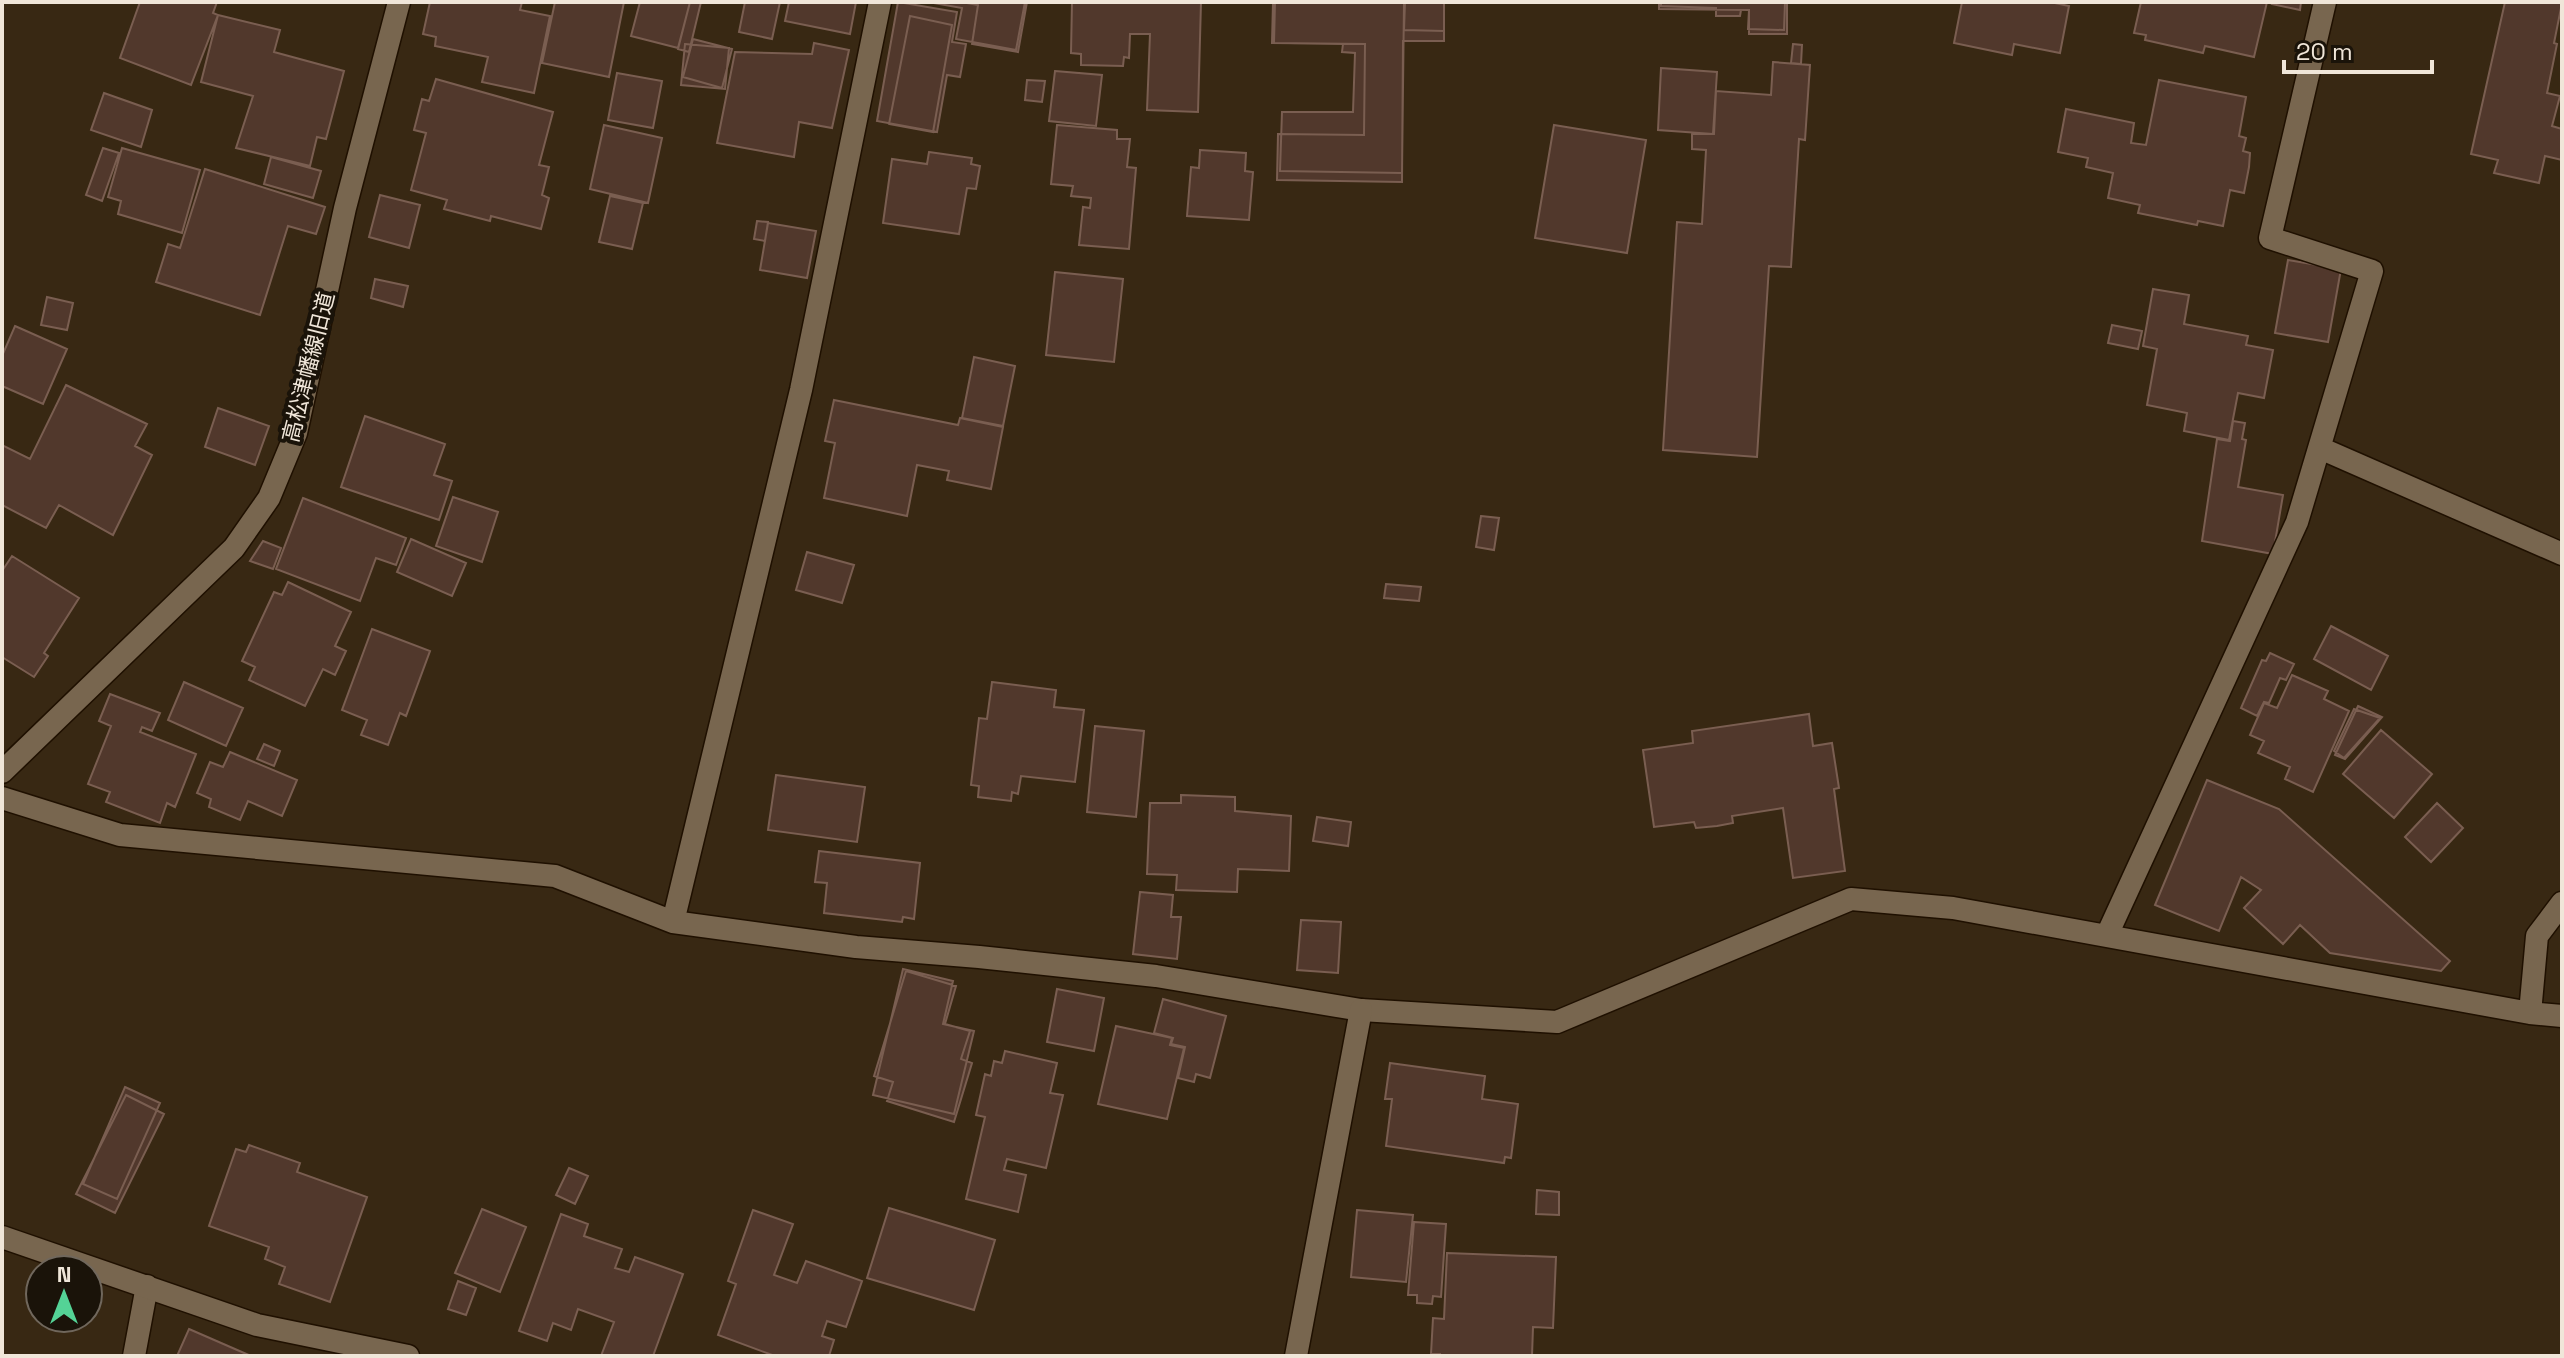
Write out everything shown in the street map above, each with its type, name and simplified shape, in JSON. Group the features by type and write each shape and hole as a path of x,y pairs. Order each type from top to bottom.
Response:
{"street":[{"name":"高松津幡線旧道","path":"2,772 234,548 269,498 296,433 345,208 399,2"},
{"path":"673,922 801,390 880,2"},
{"path":"2107,935 2297,522 2372,271 2270,238 2325,2"},
{"path":"2320,448 2562,554"},
{"path":"2,798 120,835 555,876 673,922 856,947 1156,976 1361,1010 1557,1022 1851,899 1953,908 2530,1013 2562,1016"},
{"path":"2530,1013 2537,936 2562,903"},
{"path":"1296,1356 1361,1010"},
{"path":"2,1237 257,1325 408,1356"},
{"path":"134,1356 147,1286"}],"building":[{"path":"140,2 217,2 213,13 218,15 191,85 120,58"},
{"path":"430,2 522,2 520,10 550,16 534,93 482,82 488,57 435,46 436,37 423,34"},
{"path":"555,2 624,2 609,77 542,63"},
{"path":"640,2 690,2 678,48 631,36"},
{"path":"690,2 701,2 689,52 678,49"},
{"path":"745,2 780,2 772,39 739,32"},
{"path":"789,2 856,2 850,34 785,21"},
{"path":"898,2 957,12 952,42 966,44 960,77 947,75 937,132 877,121"},
{"path":"928,2 1025,2 1016,50 956,39 962,8"},
{"path":"961,2 1027,2 1018,52 972,44 978,5"},
{"path":"1072,2 1201,2 1198,112 1147,110 1150,34 1130,34 1129,58 1124,57 1123,66 1081,65 1081,54 1071,53"},
{"path":"1273,2 1444,2 1444,41 1403,41 1402,182 1277,180 1278,134 1364,135 1365,44 1272,43"},
{"path":"1275,2 1404,2 1402,173 1280,171 1282,112 1353,112 1355,53 1342,52 1343,44 1274,43"},
{"path":"1405,2 1444,2 1444,31 1404,30"},
{"path":"1659,2 1787,2 1787,34 1749,34 1749,10 1659,9"},
{"path":"1661,2 1785,2 1784,30 1748,29 1749,10 1741,10 1740,16 1716,16 1716,8 1661,6"},
{"path":"1962,2 2050,2 2069,6 2060,53 2014,44 2012,55 1954,43"},
{"path":"2141,2 2267,2 2254,57 2205,46 2203,53 2145,40 2146,35 2134,33"},
{"path":"2301,2 2300,10 2272,4"},
{"path":"2505,2 2562,3 2547,93 2560,96 2552,126 2562,129 2562,160 2545,156 2539,183 2494,173 2498,160 2471,154"},
{"path":"218,15 280,30 274,52 344,71 326,139 317,137 310,166 236,148 253,96 201,82"},
{"path":"910,16 952,25 933,132 889,124"},
{"path":"693,39 732,49 722,88 683,77"},
{"path":"814,43 849,50 832,128 799,122 794,157 717,143 735,52 812,54"},
{"path":"685,44 729,48 725,89 681,85"},
{"path":"1793,44 1802,45 1801,64 1791,63"},
{"path":"1773,62 1810,65 1805,140 1799,139 1791,267 1769,266 1757,457 1663,450 1677,222 1702,224 1706,150 1692,149 1692,134 1714,134 1716,91 1771,95"},
{"path":"1661,68 1717,72 1713,134 1658,130"},
{"path":"1055,71 1102,75 1096,126 1049,121"},
{"path":"617,73 662,81 653,128 608,120"},
{"path":"436,79 553,112 539,165 549,167 542,195 549,198 541,229 491,216 490,221 444,209 447,200 411,190 426,133 414,130 422,99 429,101"},
{"path":"1027,80 1045,81 1042,102 1025,100"},
{"path":"2159,80 2246,97 2239,136 2246,138 2243,151 2250,153 2249,167 2244,193 2230,190 2223,226 2198,221 2197,225 2138,213 2140,205 2108,198 2113,173 2086,167 2088,158 2058,152 2066,109 2134,123 2131,143 2146,145"},
{"path":"104,93 152,110 141,147 91,130"},
{"path":"604,125 662,138 648,203 590,189"},
{"path":"1057,125 1117,130 1117,139 1130,139 1127,167 1136,168 1129,249 1079,245 1083,207 1090,208 1091,198 1071,196 1073,186 1051,184"},
{"path":"1554,125 1646,140 1627,253 1535,238"},
{"path":"103,148 119,153 102,201 86,195"},
{"path":"122,148 200,170 182,233 118,214 121,201 108,197"},
{"path":"1200,150 1246,153 1245,171 1253,172 1249,220 1187,216 1191,167 1199,168"},
{"path":"929,152 972,158 971,164 980,166 976,189 967,188 959,234 883,223 892,159 927,164"},
{"path":"271,157 321,171 313,198 264,184"},
{"path":"205,169 325,207 316,234 288,226 260,315 156,282 168,244 180,248"},
{"path":"380,195 420,205 409,248 369,237"},
{"path":"610,196 643,203 632,249 599,242"},
{"path":"757,221 768,222 765,241 754,239"},
{"path":"768,223 816,231 807,278 760,270"},
{"path":"2288,260 2341,269 2328,342 2275,333"},
{"path":"1055,272 1123,279 1114,362 1046,355"},
{"path":"375,279 408,286 403,307 371,298"},
{"path":"2153,289 2189,295 2184,324 2248,336 2246,345 2273,350 2264,398 2238,393 2229,440 2184,431 2187,413 2147,405 2157,349 2143,346"},
{"path":"47,297 73,303 67,330 41,325"},
{"path":"2112,325 2142,331 2138,349 2108,343"},
{"path":"15,326 67,349 43,404 2,386 2,356"},
{"path":"974,357 1015,366 1003,426 962,418"},
{"path":"66,385 147,424 135,446 152,455 113,535 59,505 46,528 2,505 2,445 30,459"},
{"path":"834,400 958,425 960,418 1003,427 991,489 947,480 949,471 917,465 907,516 824,498 835,443 825,441"},
{"path":"218,408 269,426 255,465 205,447"},
{"path":"365,416 445,444 434,475 452,481 439,520 341,487"},
{"path":"2233,421 2245,423 2242,439 2246,440 2238,487 2283,495 2273,554 2202,541 2217,439 2230,441"},
{"path":"453,497 498,512 482,562 436,546"},
{"path":"303,498 406,538 396,565 376,558 360,601 276,569"},
{"path":"1481,516 1499,518 1494,550 1476,547"},
{"path":"411,539 466,563 452,596 397,572"},
{"path":"263,541 281,548 273,569 250,561"},
{"path":"807,552 854,565 842,603 796,590"},
{"path":"12,556 79,598 44,653 48,656 34,677 2,657 2,571"},
{"path":"288,582 351,612 335,646 346,651 335,675 323,669 305,706 249,680 255,667 242,661 274,592 282,595"},
{"path":"1386,584 1421,587 1419,601 1384,598"},
{"path":"2331,626 2388,656 2371,690 2314,659"},
{"path":"372,629 430,651 406,716 400,713 388,745 361,735 367,720 342,710"},
{"path":"2270,653 2294,664 2286,680 2280,678 2269,703 2264,702 2257,716 2241,708 2262,660 2266,661"},
{"path":"2292,675 2328,691 2324,699 2349,711 2313,792 2285,779 2290,767 2258,753 2264,741 2250,735 2264,703 2277,708"},
{"path":"184,682 243,708 226,746 168,720"},
{"path":"992,682 1056,690 1054,707 1084,710 1075,782 1021,776 1018,794 1012,792 1011,801 978,797 979,786 971,785 979,718 987,719"},
{"path":"110,694 160,713 152,731 142,727 140,732 196,754 175,807 167,803 160,823 106,802 110,792 88,784 111,726 99,721"},
{"path":"2358,706 2382,717 2345,759 2335,755"},
{"path":"2354,709 2380,718 2344,758 2334,751"},
{"path":"1809,714 1813,746 1832,743 1839,788 1834,789 1845,871 1793,878 1783,808 1732,816 1733,823 1717,826 1696,828 1694,822 1654,827 1643,750 1693,743 1692,731"},
{"path":"1095,726 1144,731 1136,817 1087,812"},
{"path":"2381,730 2432,774 2394,818 2343,774"},
{"path":"264,744 280,751 274,766 257,759"},
{"path":"230,752 297,780 282,816 248,801 240,820 209,807 211,799 197,793 210,762 223,767"},
{"path":"776,775 865,787 857,842 768,830"},
{"path":"2207,780 2279,809 2450,961 2441,971 2330,953 2300,925 2283,944 2244,908 2261,890 2241,877 2219,931 2155,905"},
{"path":"1181,795 1235,797 1235,811 1291,816 1289,871 1238,869 1237,892 1176,890 1177,875 1147,874 1150,803 1181,803"},
{"path":"2437,803 2463,828 2431,862 2405,837"},
{"path":"1317,817 1351,822 1348,846 1313,841"},
{"path":"819,851 920,863 914,919 903,917 902,922 824,913 827,883 815,882"},
{"path":"1140,892 1173,895 1171,917 1181,917 1177,959 1133,954"},
{"path":"1301,920 1341,922 1338,973 1297,970"},
{"path":"903,969 953,981 943,1024 974,1031 954,1114 873,1095"},
{"path":"906,971 956,986 945,1024 970,1031 961,1059 972,1063 954,1122 887,1101 893,1082 874,1076"},
{"path":"1057,989 1104,998 1094,1051 1047,1042"},
{"path":"1163,999 1226,1016 1210,1078 1196,1074 1194,1082 1178,1078 1185,1047 1171,1044 1173,1038 1154,1033"},
{"path":"1116,1026 1172,1038 1170,1045 1184,1048 1167,1119 1098,1104"},
{"path":"1005,1051 1057,1063 1050,1093 1063,1095 1046,1168 1007,1159 1004,1170 1026,1175 1018,1212 966,1199 985,1117 976,1115 985,1074 991,1076 994,1061 1002,1063"},
{"path":"1390,1063 1485,1076 1482,1099 1518,1104 1511,1158 1505,1157 1504,1163 1386,1146 1392,1099 1385,1099"},
{"path":"125,1087 160,1103 117,1199 83,1184"},
{"path":"126,1095 164,1114 115,1213 76,1194"},
{"path":"249,1145 300,1163 297,1172 367,1197 330,1302 279,1284 285,1267 265,1259 269,1247 209,1226 236,1149 246,1152"},
{"path":"569,1168 588,1176 575,1204 556,1195"},
{"path":"1537,1190 1559,1192 1559,1215 1536,1214"},
{"path":"889,1208 995,1240 974,1310 867,1278"},
{"path":"482,1209 526,1227 500,1292 455,1273"},
{"path":"753,1210 793,1224 774,1275 797,1283 806,1261 862,1281 846,1327 827,1321 822,1336 834,1340 829,1356 775,1356 718,1335 736,1284 728,1281"},
{"path":"1357,1210 1413,1215 1406,1282 1351,1277"},
{"path":"561,1214 588,1224 584,1236 622,1249 615,1268 629,1272 635,1257 683,1274 653,1356 601,1356 614,1322 578,1309 571,1330 553,1323 547,1341 519,1331"},
{"path":"1414,1222 1446,1224 1441,1297 1433,1296 1432,1304 1417,1303 1417,1295 1408,1295"},
{"path":"1447,1253 1556,1257 1553,1328 1533,1327 1532,1356 1431,1354 1433,1318 1444,1319"},
{"path":"458,1281 476,1288 466,1315 448,1309"},
{"path":"189,1329 251,1356 177,1356"}]}
